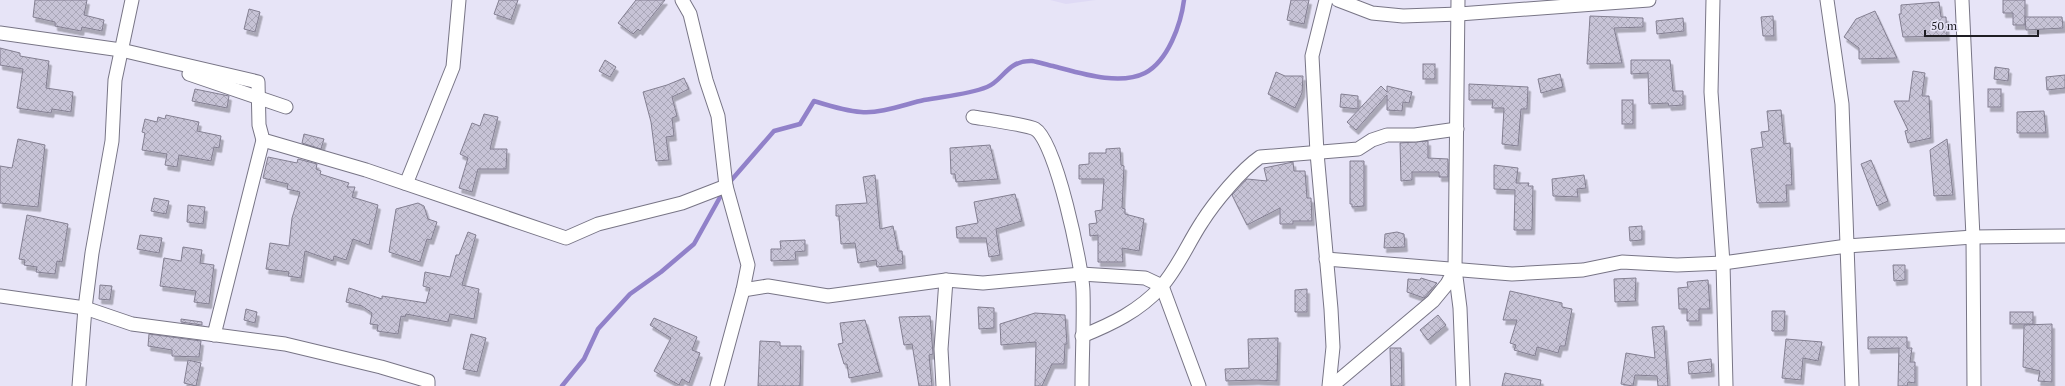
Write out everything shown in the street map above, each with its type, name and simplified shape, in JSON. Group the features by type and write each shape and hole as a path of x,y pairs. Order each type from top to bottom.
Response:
{"street":[{"path":"79,386 85,308 92,253 112,141 115,80 132,0"},
{"path":"404,183 408,179 453,67 458,0"},
{"path":"682,0 690,14 706,80 718,116 726,186 748,265 743,290 717,386"},
{"path":"1326,0 1312,56 1317,153 1331,309 1333,347 1330,386"},
{"path":"1338,0 1372,13 1403,16 1459,14 1649,0"},
{"path":"1458,0 1455,269 1460,308 1463,386"},
{"path":"1713,0 1711,92 1723,263 1726,386"},
{"path":"1827,0 1842,104 1852,386"},
{"path":"1962,0 1974,237 1974,386"},
{"path":"0,34 121,50 258,82 259,126 263,140 214,335"},
{"path":"121,50 286,107"},
{"path":"973,117 1035,129 1044,138 1061,186 1080,262 1083,291 1082,386"},
{"path":"1082,336 1131,314 1162,286 1202,221 1225,192 1253,162 1260,157 1358,149 1372,140 1387,135 1415,136 1457,129"},
{"path":"263,140 366,170 566,238 598,224 682,203 726,186"},
{"path":"1326,259 1512,274 1583,270 1622,262 1677,265 1723,263 1847,246 1974,237 2065,236"},
{"path":"1330,386 1433,301 1447,284 1455,269"},
{"path":"743,290 768,286 828,296 946,280 983,282 1081,274 1145,278 1162,286 1199,386"},
{"path":"943,386 941,349 946,280"},
{"path":"0,296 85,308 132,324 285,344 381,367 428,381 428,386"}],"shaded area":[{"path":"1050,0 1096,0 1066,4"}],"building":[{"path":"35,0 87,0 84,15 104,20 102,31 82,27 81,31 55,26 55,22 33,17"},
{"path":"499,0 518,0 511,20 494,14"},
{"path":"636,0 665,0 640,31 638,29 633,34 618,23"},
{"path":"1291,0 1309,0 1304,24 1287,20"},
{"path":"2003,0 2025,0 2025,25 2013,25 2013,13 2003,13"},
{"path":"1939,2 1941,17 1946,17 1947,36 1903,37 1899,14 1901,14 1901,5"},
{"path":"249,9 260,12 255,32 244,29"},
{"path":"1875,11 1897,58 1859,59 1859,48 1844,37 1856,19"},
{"path":"1590,16 1643,18 1643,27 1614,28 1622,63 1587,64"},
{"path":"1773,16 1774,36 1763,36 1761,17"},
{"path":"2025,17 2062,17 2063,28 2026,30"},
{"path":"1683,18 1684,31 1657,34 1656,21"},
{"path":"0,48 20,53 20,56 49,61 46,88 73,92 71,112 52,109 51,113 17,108 23,69 0,65"},
{"path":"605,60 616,67 610,77 599,71"},
{"path":"1631,60 1670,60 1673,91 1683,91 1683,105 1669,106 1668,103 1649,104 1648,73 1631,74"},
{"path":"1423,64 1435,64 1435,79 1423,79"},
{"path":"1995,67 2009,69 2008,81 1994,79"},
{"path":"1913,71 1925,73 1922,96 1929,96 1931,138 1908,143 1905,131 1908,130 1894,101 1909,101"},
{"path":"1276,72 1285,76 1303,76 1302,93 1295,108 1268,94"},
{"path":"1560,74 1563,87 1541,93 1538,79"},
{"path":"2065,75 2065,88 2047,90 2046,77"},
{"path":"684,78 689,89 672,97 677,116 672,118 674,136 666,137 669,160 656,161 651,122 643,92"},
{"path":"1469,84 1528,87 1527,109 1521,109 1518,146 1502,144 1504,108 1492,108 1493,100 1469,100"},
{"path":"1381,86 1387,92 1387,86 1412,92 1409,103 1403,102 1402,111 1387,110 1387,95 1356,130 1347,122"},
{"path":"195,89 229,96 227,108 192,101"},
{"path":"1988,89 2001,89 2001,107 1988,107"},
{"path":"1341,94 1358,96 1358,109 1340,107"},
{"path":"1622,100 1633,100 1633,124 1622,124"},
{"path":"1781,110 1784,144 1790,143 1792,185 1786,185 1787,202 1757,203 1751,149 1763,147 1761,132 1769,131 1767,111"},
{"path":"2044,111 2046,133 2017,133 2017,112"},
{"path":"484,114 498,117 490,149 507,149 506,169 478,169 472,192 459,188 468,158 460,154 472,123 480,126"},
{"path":"166,115 199,122 197,131 221,136 219,148 214,147 211,161 179,155 177,167 165,165 167,154 142,150 145,133 142,132 145,119 157,122 158,117 165,119"},
{"path":"304,134 324,139 321,149 302,143"},
{"path":"18,139 45,145 38,207 0,203 0,166 12,168"},
{"path":"1947,139 1953,195 1934,196 1930,150"},
{"path":"1428,141 1428,158 1448,159 1448,177 1439,177 1439,172 1412,172 1412,180 1401,181 1400,143"},
{"path":"990,145 998,179 956,182 955,174 951,174 950,148"},
{"path":"1120,148 1121,165 1124,166 1122,208 1125,209 1125,214 1144,219 1139,251 1122,248 1123,262 1098,262 1098,235 1090,236 1089,224 1097,223 1095,211 1102,210 1104,179 1079,179 1079,165 1089,164 1089,153 1106,153 1106,149"},
{"path":"268,157 297,163 298,159 317,164 316,169 321,171 320,174 349,183 347,187 355,187 352,197 378,205 369,245 353,239 346,260 334,256 333,261 305,251 301,278 288,276 289,272 266,269 270,243 289,246 292,218 300,192 287,189 288,184 263,178"},
{"path":"1871,160 1888,201 1877,206 1861,164"},
{"path":"1350,161 1364,161 1364,206 1352,207 1352,204 1350,204"},
{"path":"1293,162 1294,171 1305,171 1307,198 1311,198 1312,221 1293,221 1293,224 1280,224 1280,208 1247,225 1232,195 1247,179 1267,181 1264,168"},
{"path":"1494,165 1518,168 1516,183 1529,183 1528,186 1533,186 1532,230 1514,230 1515,190 1494,189"},
{"path":"875,175 880,229 893,226 898,251 902,251 903,264 877,267 876,260 858,263 855,243 841,244 839,216 836,216 836,205 867,203 863,177"},
{"path":"1584,175 1586,188 1577,189 1578,197 1553,196 1552,179"},
{"path":"1015,194 1022,221 996,229 1000,255 989,257 986,238 957,238 956,227 978,223 974,202"},
{"path":"154,198 169,201 166,214 151,211"},
{"path":"418,203 424,206 428,219 437,222 431,240 427,239 420,262 389,252 396,209"},
{"path":"188,205 205,207 203,224 187,222"},
{"path":"27,215 68,224 62,262 57,261 55,274 36,272 37,267 24,265 25,260 19,259"},
{"path":"1642,226 1642,240 1630,241 1629,227"},
{"path":"468,232 476,235 462,285 479,289 474,319 450,314 448,322 406,314 405,317 401,316 398,334 377,331 378,325 370,324 372,313 362,306 346,302 349,288 382,299 382,296 426,303 430,288 423,286 425,272 450,277 456,255 459,255"},
{"path":"1397,232 1404,234 1405,247 1384,248 1385,234"},
{"path":"140,235 162,238 159,253 137,249"},
{"path":"805,240 805,251 795,252 796,260 771,261 771,249 781,249 780,241"},
{"path":"183,247 202,250 200,263 214,265 209,304 194,302 196,291 160,286 164,258 181,261"},
{"path":"1893,265 1905,265 1905,280 1894,281"},
{"path":"1421,278 1437,283 1424,298 1407,292 1408,279 1420,280"},
{"path":"1636,278 1636,301 1615,302 1614,279"},
{"path":"1708,280 1710,309 1699,309 1699,321 1687,321 1687,309 1679,309 1678,288 1688,287 1687,282"},
{"path":"100,285 112,286 110,300 99,299"},
{"path":"1307,289 1307,312 1295,312 1295,290"},
{"path":"1510,291 1562,303 1562,307 1572,309 1565,346 1560,346 1558,353 1537,347 1535,356 1514,350 1516,345 1510,343 1517,320 1503,320"},
{"path":"978,307 994,308 994,328 979,329"},
{"path":"246,309 257,312 255,323 244,320"},
{"path":"1772,311 1785,311 1784,331 1772,331"},
{"path":"2010,312 2033,312 2033,324 2010,324"},
{"path":"1035,313 1065,315 1067,344 1065,344 1064,364 1052,364 1042,386 1035,386 1036,342 1001,345 1000,324"},
{"path":"1438,315 1446,325 1428,340 1420,330"},
{"path":"930,316 933,354 929,355 932,386 919,386 912,344 904,345 899,317"},
{"path":"654,318 697,337 692,350 700,353 689,383 682,379 679,385 654,371 671,338 650,325"},
{"path":"181,319 202,322 202,325 181,322"},
{"path":"865,320 880,372 849,378 847,364 844,364 838,344 843,343 840,323"},
{"path":"2052,324 2052,382 2038,381 2040,371 2023,367 2024,325"},
{"path":"1664,326 1668,386 1658,386 1657,376 1635,375 1633,386 1621,384 1626,353 1655,358 1652,327"},
{"path":"149,334 201,341 199,357 172,356 172,350 148,346"},
{"path":"471,334 486,338 477,372 463,369"},
{"path":"1868,337 1907,337 1907,348 1912,348 1910,362 1915,362 1915,383 1908,382 1907,386 1898,386 1899,348 1868,349"},
{"path":"1278,338 1277,381 1226,381 1225,369 1249,368 1248,339"},
{"path":"1786,339 1822,342 1818,361 1803,358 1801,380 1782,378"},
{"path":"760,341 780,342 780,346 801,346 800,386 758,386"},
{"path":"1390,348 1401,348 1402,386 1391,386"},
{"path":"1711,359 1712,372 1689,374 1688,362"},
{"path":"188,360 201,363 196,386 184,383"},
{"path":"1505,373 1541,380 1540,386 1502,386"}],"waterway":[{"path":"728,184 774,131 800,124 814,101 838,108 855,111 876,112 924,100 964,94 979,90 993,84 1011,67 1017,64 1032,61 1099,77 1135,77 1145,73 1153,67 1167,51 1180,20 1184,0"},
{"path":"562,386 584,359 598,329 630,294 661,272 694,244 724,190"}]}
